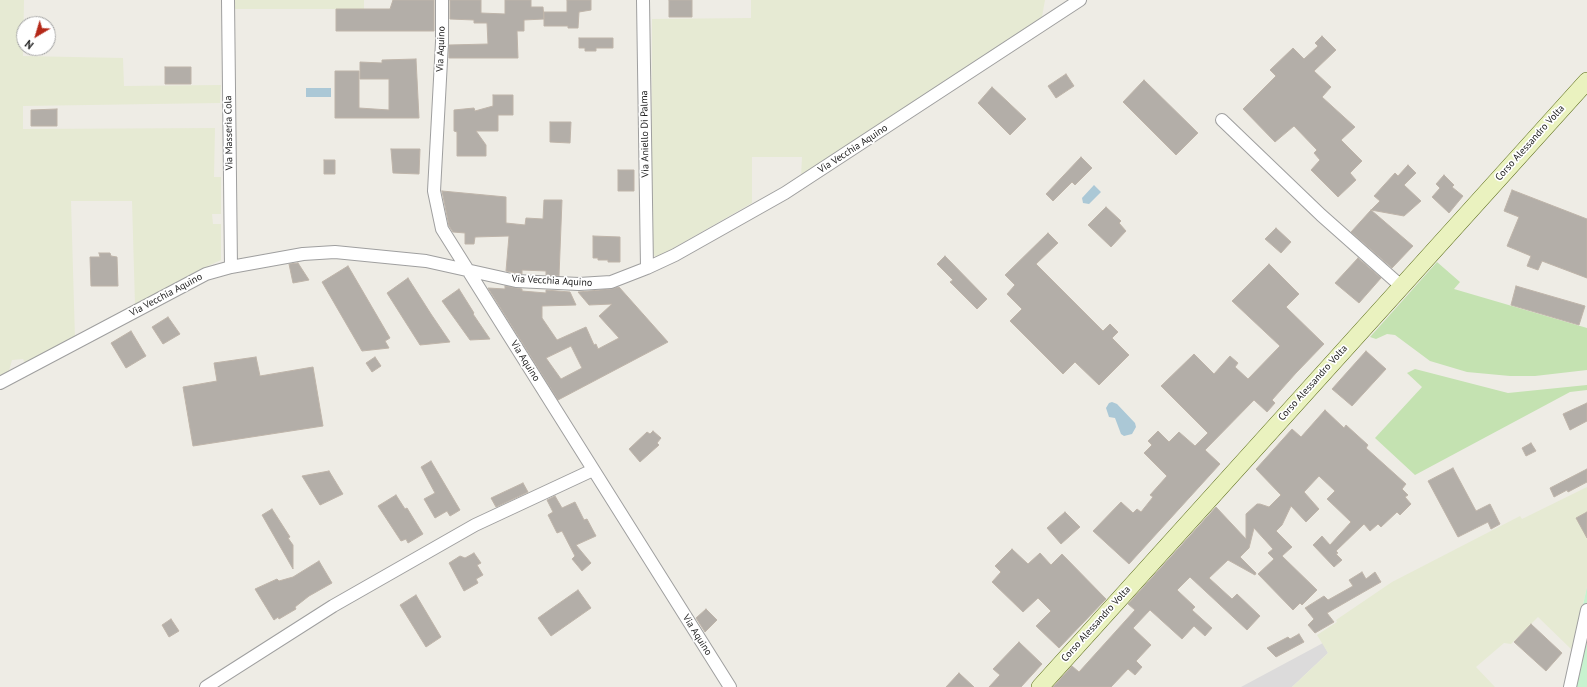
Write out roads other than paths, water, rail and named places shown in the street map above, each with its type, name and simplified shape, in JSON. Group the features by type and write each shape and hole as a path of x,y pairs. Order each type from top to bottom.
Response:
{"main road":[{"name":"Corso Alessandro Volta","path":"1040,687 1587,81"}],"street":[{"name":"Via Masseria Cola","path":"228,0 230,267"},
{"name":"Via Aquino","path":"442,0 442,42 434,191 442,229 730,687"},
{"name":"Via Aniello Di Palma","path":"643,0 647,268"},
{"name":"Via Vecchia Aquino","path":"0,383 206,274 230,267 303,254 335,252 426,261 516,281 579,284 610,282 647,268 675,255 785,193 1080,0"},
{"path":"1222,120 1321,216 1402,286"},
{"path":"206,687 333,606 475,525 593,470"},
{"path":"1570,687 1587,610"}],"water":[{"path":"306,88 331,88 331,97 306,97"},
{"path":"1094,185 1101,192 1089,204 1083,203 1082,198"},
{"path":"1112,402 1117,404 1135,423 1136,427 1132,434 1124,436 1121,434 1115,418 1109,417 1106,408 1109,403"}]}
